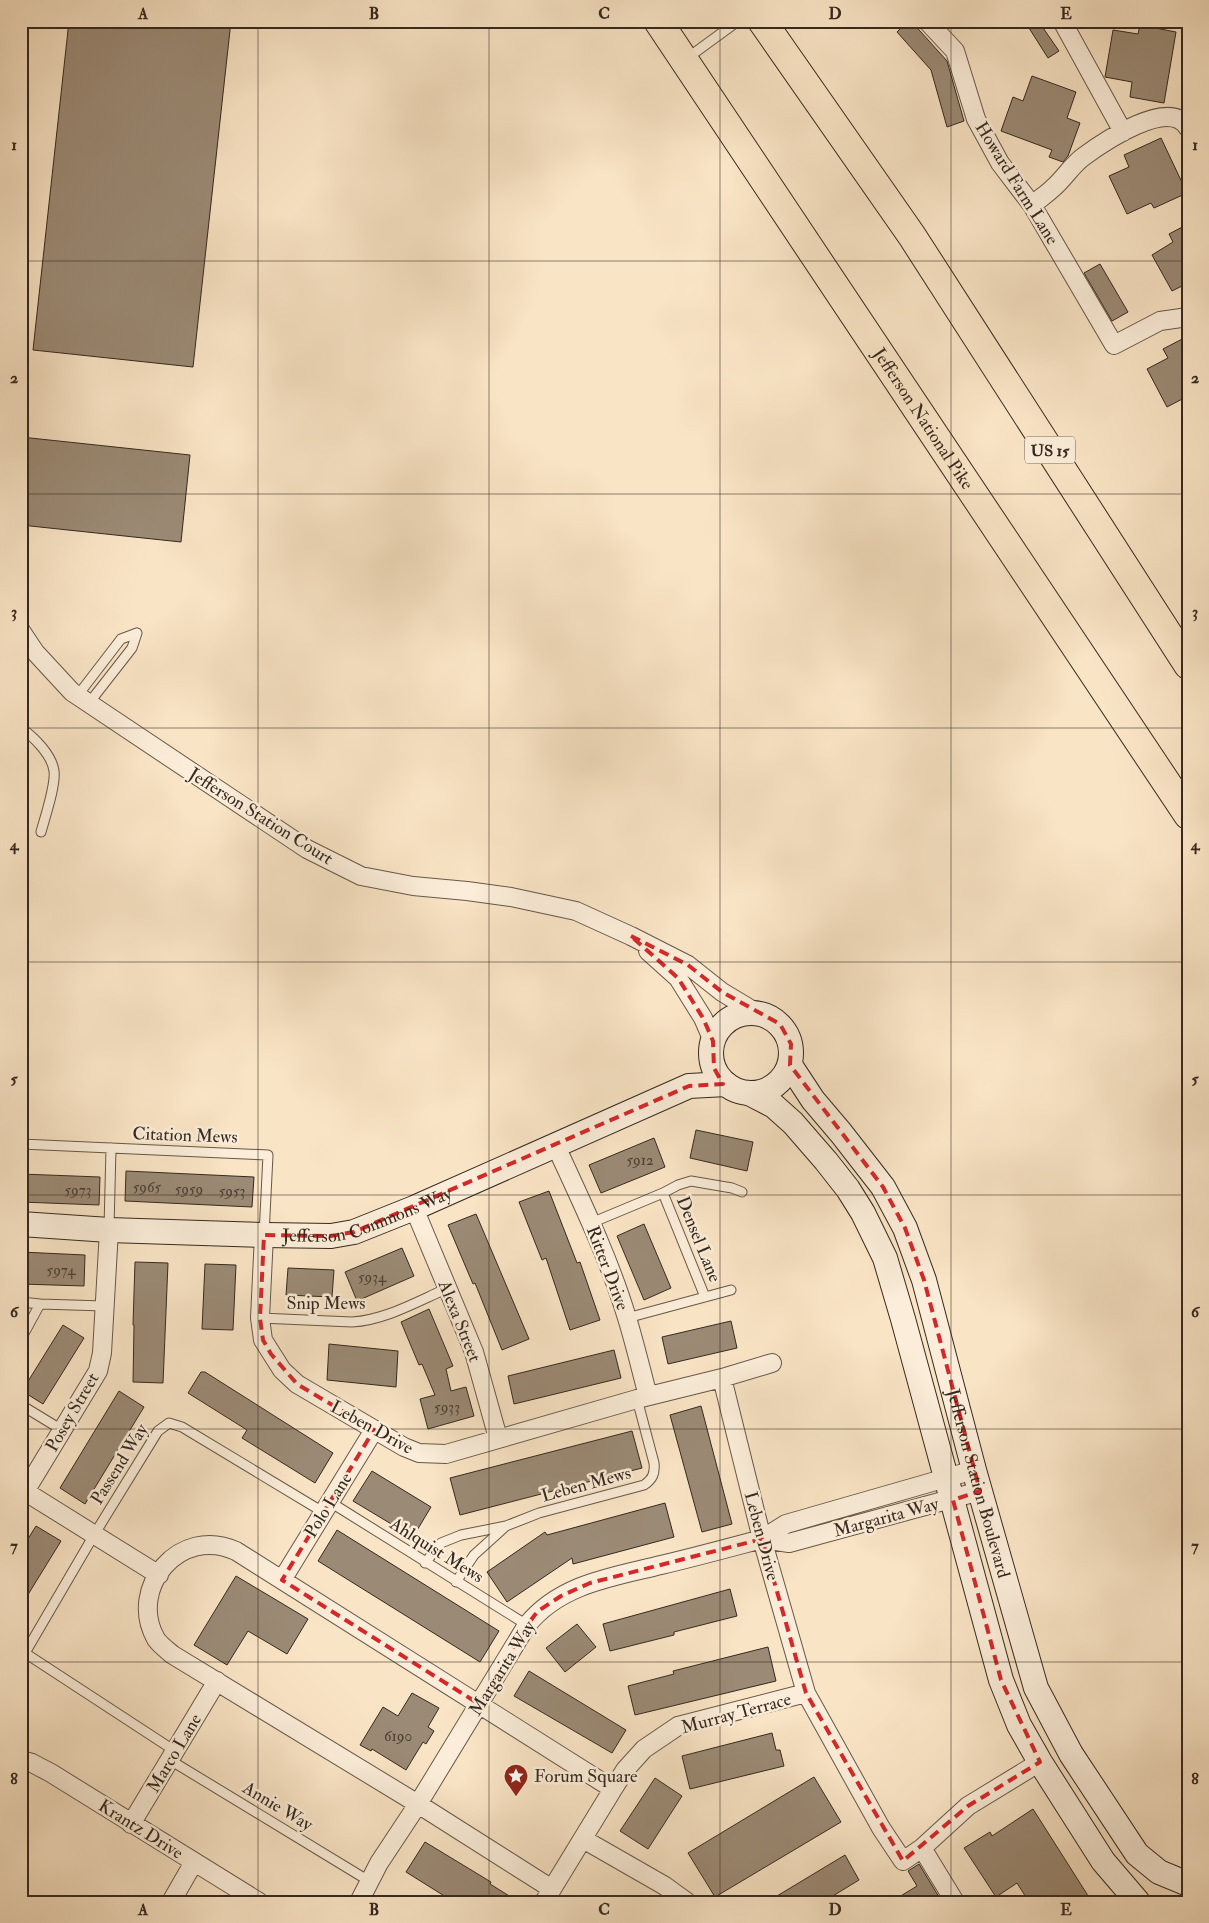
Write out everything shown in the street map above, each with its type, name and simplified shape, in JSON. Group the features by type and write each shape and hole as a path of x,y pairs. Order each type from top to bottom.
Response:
{"highway":[{"name":"Jefferson National Pike","path":"658,21 1188,815"},
{"name":"US 15","path":"762,21 912,236 1188,665"},
{"path":"785,21 912,236"}],"street":[{"name":"Howard Farm Lane","path":"927,21 955,52 976,119 1000,163 1032,205 1114,345 1160,321 1188,317"},
{"path":"1062,21 1123,132"},
{"path":"1032,205 1053,189 1081,158 1123,132 1153,118 1167,116 1185,123 1188,128"},
{"name":"Jefferson Station Court","path":"21,631 35,652 83,699 307,849 361,876 413,886 511,897 576,911 688,965 722,992 757,1013"},
{"name":"Jefferson Station Court","path":"631,936 678,978 703,1018 712,1050"},
{"path":"757,1013 771,1017 787,1033 791,1044 790,1065 784,1077 774,1086 762,1092 749,1093 736,1090 726,1084 714,1068 712,1050 718,1030 725,1022 735,1016 757,1013"},
{"name":"Jefferson Commons Way","path":"689,1086 712,1050"},
{"name":"Jefferson Station Boulevard","path":"790,1065 812,1100 841,1133 883,1187 905,1228 924,1280 977,1481 1036,1688 1071,1754 1137,1854 1159,1872 1188,1884"},
{"name":"Jefferson Commons Way","path":"21,1224 108,1230 264,1235 331,1236 354,1232 414,1208 689,1086 726,1084"},
{"name":"Jefferson Station Boulevard","path":"749,1093 774,1106 793,1123 848,1188 863,1213 885,1258 906,1328 1001,1680 1019,1725 1040,1762 1103,1861 1138,1902"},
{"name":"Ritter Drive","path":"555,1144 591,1223 627,1318 643,1397"},
{"name":"Alexa Street","path":"414,1208 478,1363 498,1438"},
{"name":"Posey Street","path":"23,1493 98,1371 102,1354 108,1230"},
{"name":"Leben Drive","path":"264,1235 260,1318 263,1340 282,1370 297,1384 374,1430 418,1453 446,1454 643,1397 722,1378 772,1363"},
{"name":"Leben Drive","path":"722,1378 762,1539 806,1694 881,1828 903,1861 922,1848"},
{"name":"Polo Lane","path":"282,1580 374,1430"},
{"name":"Margarita Way","path":"359,1902 369,1881 527,1625 538,1611 561,1596 590,1583 762,1539 786,1524 950,1489 977,1481"},
{"path":"23,1493 159,1575"},
{"path":"548,1896 418,1804 172,1655 157,1641 148,1612 150,1593 159,1575 168,1561 178,1553 200,1546 213,1544 236,1551 613,1789"},
{"name":"Marco Lane","path":"131,1824 217,1682"},
{"name":"Murray Terrace","path":"548,1896 625,1770 644,1749 678,1726 806,1694"},
{"name":"Krantz Drive","path":"21,1760 32,1763 51,1773 259,1902"},
{"path":"955,1902 922,1848 968,1806 1040,1762"},
{"path":"1114,1820 1149,1848 1172,1861 1188,1866"},
{"path":"583,1838 665,1886 687,1902"},
{"path":"171,1902 194,1862"}],"lane":[{"path":"685,60 738,21"},
{"path":"137,633 132,648 83,699 121,639 137,633"},
{"path":"21,728 38,743 49,758 54,770 53,786 41,832"},
{"name":"Citation Mews","path":"21,1144 268,1155 264,1235"},
{"path":"108,1230 112,1148"},
{"path":"591,1223 678,1185 692,1181 732,1188 742,1192"},
{"name":"Densel Lane","path":"663,1193 705,1296"},
{"name":"Snip Mews","path":"260,1318 366,1322 446,1289"},
{"path":"627,1318 731,1290"},
{"path":"21,1302 104,1306"},
{"path":"21,1339 40,1304"},
{"name":"Leben Mews","path":"425,1563 441,1543 461,1535 506,1526 540,1513 644,1485 651,1480 655,1472 643,1397"},
{"path":"21,1405 62,1430"},
{"name":"Passend Way","path":"23,1654 158,1431 169,1423 182,1427 326,1507"},
{"name":"Ahlquist Mews","path":"326,1507 425,1563 527,1625"},
{"name":"Leben Mews","path":"456,1582 474,1555 506,1526"},
{"name":"Annie Way","path":"23,1654 172,1755 369,1881"}],"highlighted area":[{"path":"631,936 688,965 722,992 780,1024 791,1044 790,1065 883,1187 905,1228 924,1280 980,1491 953,1500 1001,1680 1040,1762 968,1806 903,1861 806,1693 762,1539 590,1583 561,1596 538,1611 527,1625 479,1704 282,1580 374,1430 297,1384 271,1354 263,1340 260,1318 264,1235 331,1236 354,1232 689,1086 723,1084 714,1068 713,1041 703,1018 678,978"}],"building":[{"path":"69,21 231,21 193,367 33,350"},
{"path":"908,21 911,21 947,61 964,121 947,127 931,70 897,32"},
{"path":"1039,22 1059,51 1048,58 1029,28"},
{"path":"1140,25 1176,32 1164,103 1130,97 1132,82 1105,77 1113,30 1138,34"},
{"path":"1032,76 1076,92 1067,118 1080,123 1068,156 1063,162 1049,157 1052,150 1001,131 1013,97 1023,101"},
{"path":"1161,138 1187,193 1154,208 1151,203 1127,214 1109,176 1129,167 1124,155"},
{"path":"1188,224 1188,283 1172,291 1152,255 1173,242 1169,234"},
{"path":"1100,264 1128,312 1112,321 1084,273"},
{"path":"1188,336 1188,396 1167,407 1147,369 1168,358 1163,349"},
{"path":"21,437 190,455 181,542 21,525"},
{"path":"696,1130 753,1142 747,1171 690,1158"},
{"path":"654,1138 665,1167 601,1193 589,1165"},
{"path":"126,1171 254,1177 252,1207 125,1201"},
{"path":"21,1174 100,1177 99,1205 21,1202"},
{"path":"549,1191 577,1263 580,1262 600,1320 570,1330 546,1258 542,1260 519,1202"},
{"path":"476,1214 529,1339 502,1350 475,1283 473,1284 448,1225"},
{"path":"644,1224 671,1288 644,1300 617,1236"},
{"path":"402,1248 414,1276 357,1301 345,1272"},
{"path":"21,1252 85,1255 84,1286 21,1284"},
{"path":"135,1262 168,1263 163,1383 133,1382"},
{"path":"205,1264 236,1265 233,1330 202,1329"},
{"path":"288,1268 334,1270 332,1297 286,1295"},
{"path":"429,1309 453,1366 446,1369 451,1391 466,1387 474,1416 428,1429 420,1399 435,1395 422,1364 419,1365 401,1322"},
{"path":"731,1321 737,1348 668,1364 662,1337"},
{"path":"63,1325 84,1338 43,1404 22,1391"},
{"path":"329,1344 398,1351 396,1387 327,1380"},
{"path":"614,1350 621,1378 514,1404 508,1376"},
{"path":"201,1372 205,1372 333,1453 315,1483 242,1438 247,1430 188,1393"},
{"path":"119,1391 144,1407 85,1504 60,1488"},
{"path":"701,1406 732,1524 702,1532 670,1415"},
{"path":"632,1431 642,1468 460,1515 450,1478"},
{"path":"372,1471 431,1507 413,1537 353,1501"},
{"path":"665,1503 674,1537 573,1564 572,1558 507,1602 487,1572 545,1532 547,1535"},
{"path":"36,1526 61,1541 21,1606 21,1550"},
{"path":"337,1530 499,1631 480,1662 318,1561"},
{"path":"236,1576 308,1619 287,1654 248,1631 227,1665 194,1645"},
{"path":"730,1589 737,1616 674,1632 674,1635 610,1651 603,1624"},
{"path":"577,1624 596,1647 565,1672 546,1648"},
{"path":"768,1647 776,1681 635,1715 628,1686 674,1674 673,1671"},
{"path":"529,1671 626,1730 612,1753 514,1696"},
{"path":"412,1693 439,1708 428,1727 434,1731 426,1744 423,1742 406,1770 372,1749 371,1751 360,1745 383,1707 398,1716"},
{"path":"772,1733 776,1750 780,1750 784,1766 690,1789 682,1756"},
{"path":"814,1777 841,1822 715,1897 688,1853"},
{"path":"655,1778 682,1796 648,1849 620,1831"},
{"path":"1033,1809 1092,1902 1029,1902 1017,1883 996,1897 964,1848 990,1832 992,1836"},
{"path":"425,1842 491,1882 490,1884 519,1902 454,1902 406,1872"},
{"path":"845,1855 859,1880 823,1902 767,1902"},
{"path":"919,1864 942,1902 891,1902 917,1886 908,1871"}],"place":[{"name":"Forum Square","path":"516,1797"}]}
